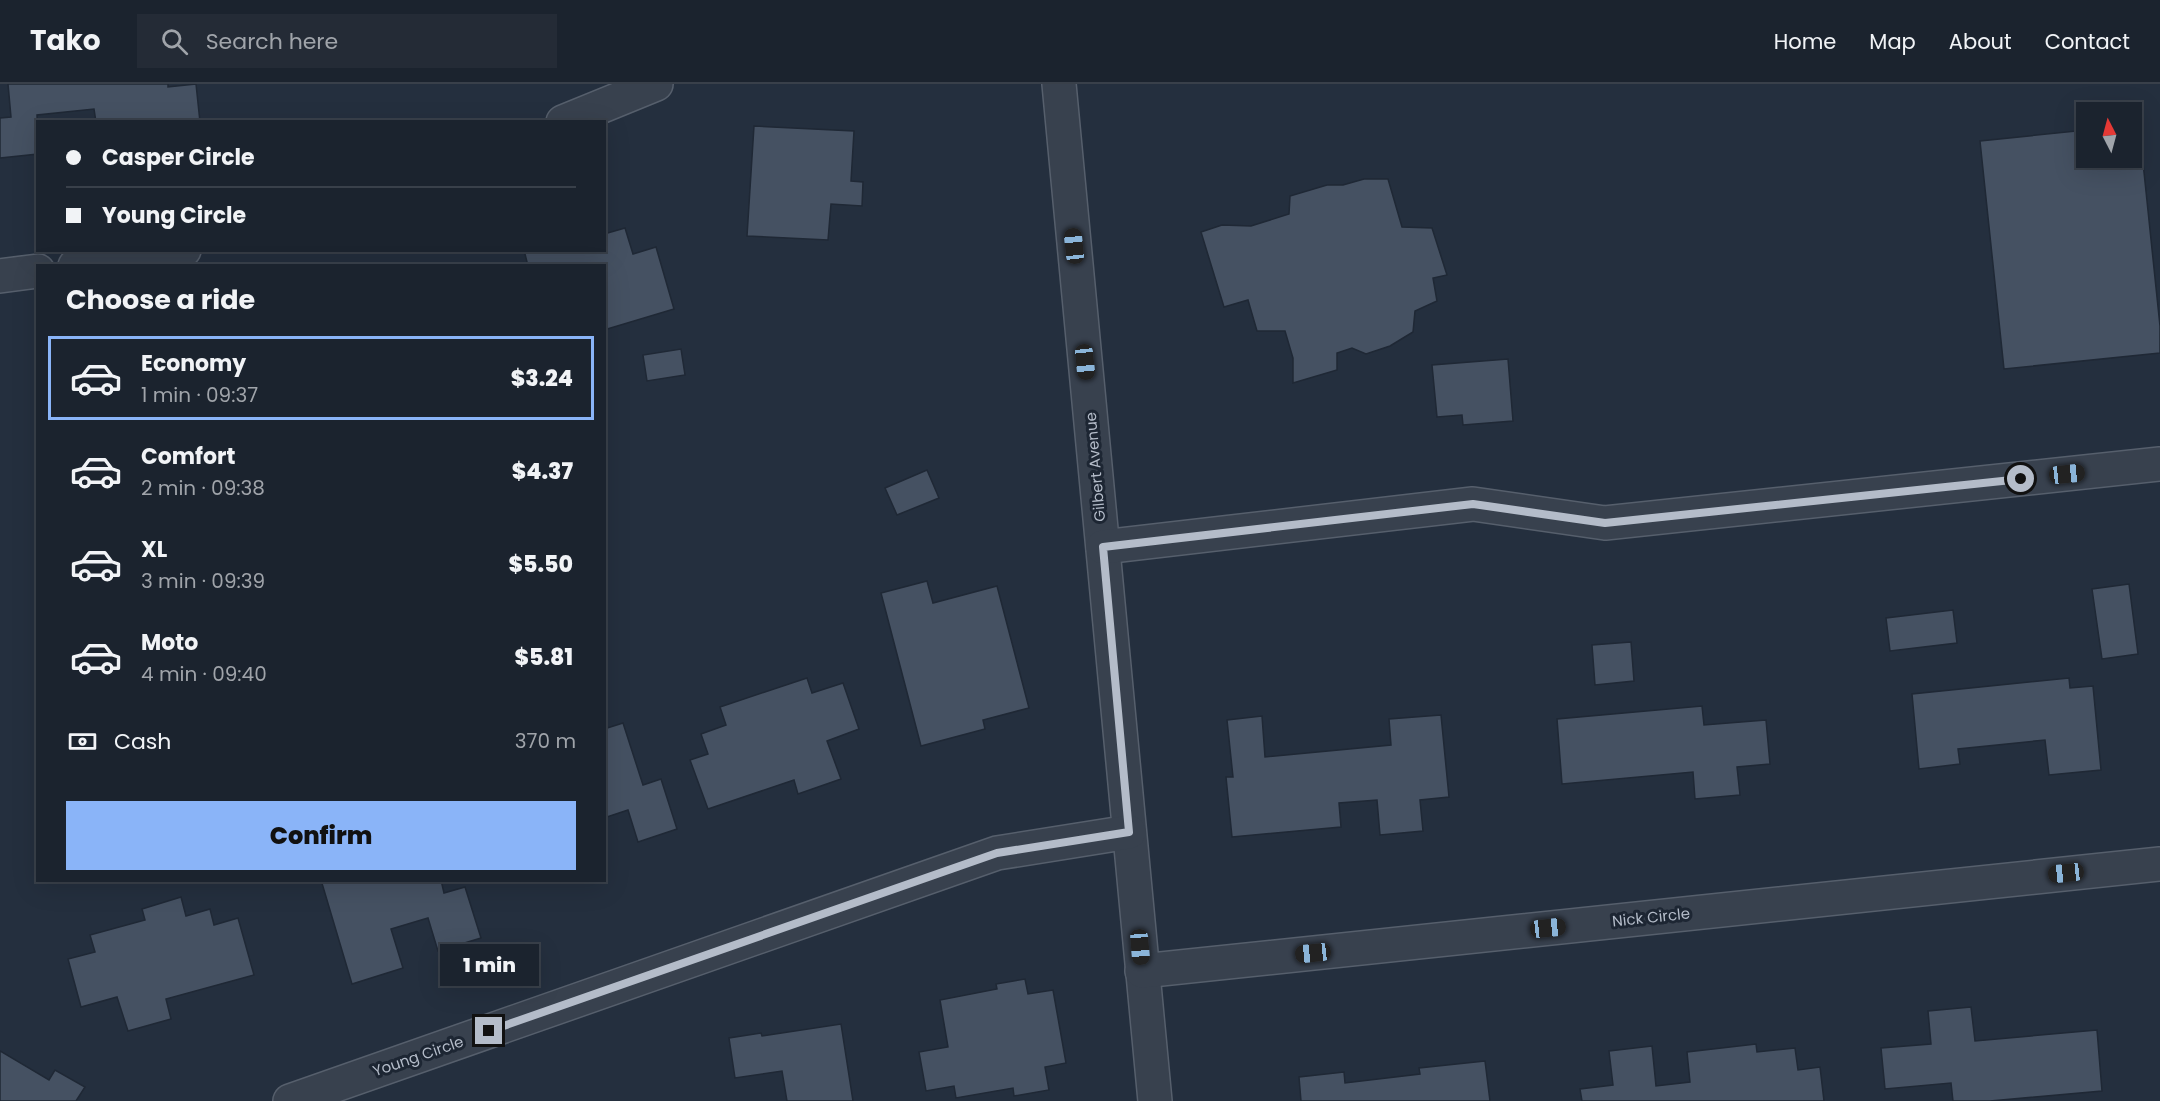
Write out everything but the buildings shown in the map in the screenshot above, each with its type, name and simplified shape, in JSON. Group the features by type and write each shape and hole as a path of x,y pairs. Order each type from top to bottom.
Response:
{"street":[{"name":"Gilbert Avenue","path":"1059,84 1155,1101"},
{"path":"568,120 656,85"},
{"path":"89,264 170,252"},
{"path":"0,276 36,271"},
{"path":"1103,547 1473,504 1605,523 2160,465"},
{"name":"Young Circle","path":"290,1101 997,853 1129,832"},
{"name":"Nick Circle","path":"1142,970 2160,864"}],"route":[{"path":"489,1031 997,853 1129,832 1103,547 1412,513 1473,504 1605,523 2021,479"}]}
